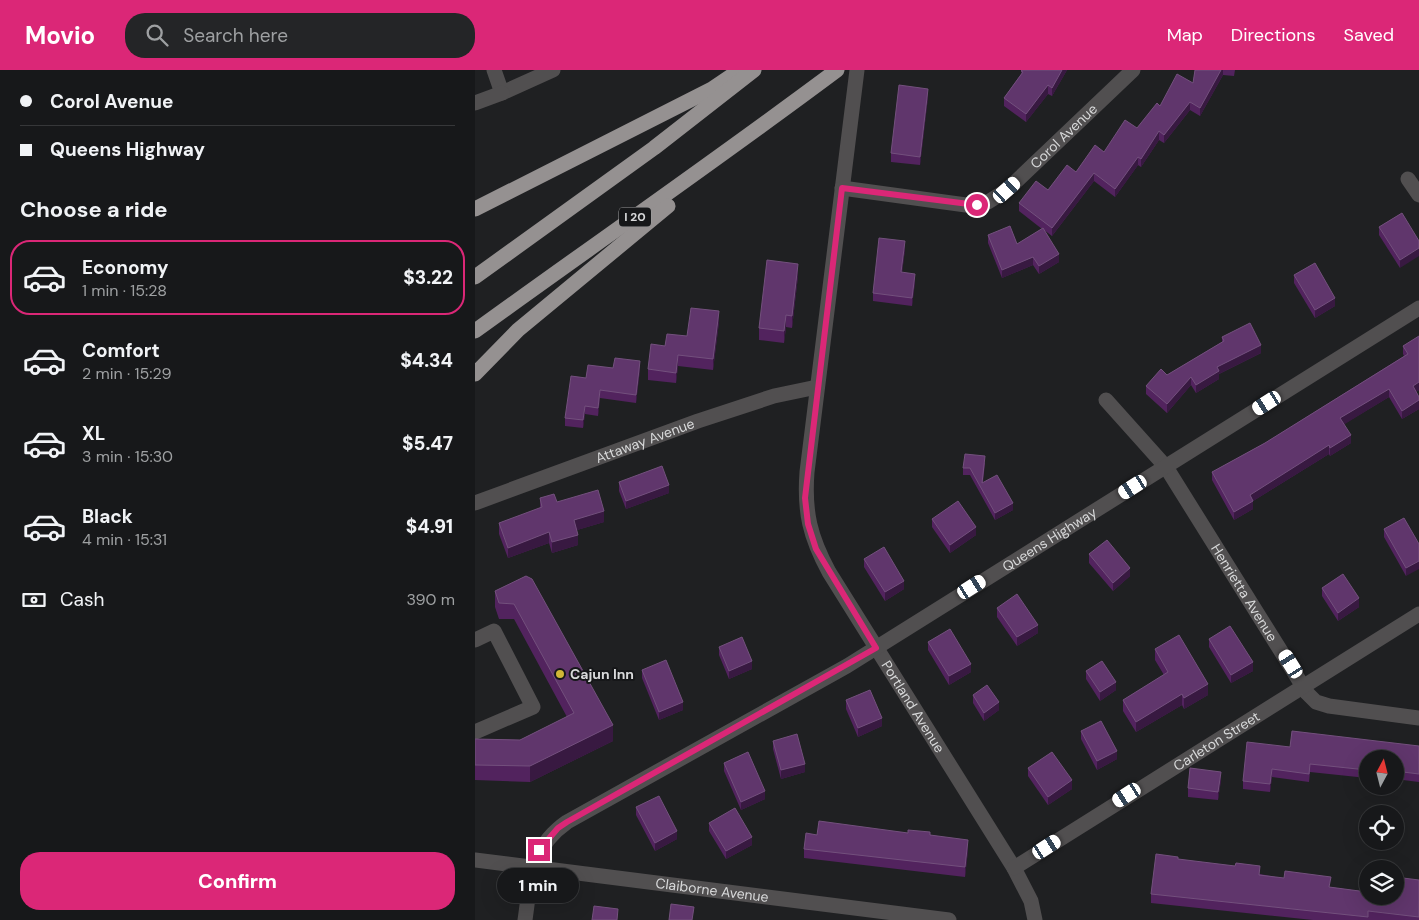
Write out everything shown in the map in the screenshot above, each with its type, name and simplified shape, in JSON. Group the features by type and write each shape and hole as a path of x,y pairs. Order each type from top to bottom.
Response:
{"highway":[{"path":"475,209 704,92 740,70"},
{"path":"475,277 654,148 754,70"},
{"name":"I 20","path":"475,331 594,245 659,201 837,70"},
{"path":"475,374 518,330 794,102"}],"street":[{"path":"494,70 502,93"},
{"path":"475,103 553,70"},
{"name":"Portland Avenue","path":"857,70 806,480 805,498 808,524 816,549 829,572 1014,868 1031,901 1035,920"},
{"name":"Corol Avenue","path":"842,188 966,205 988,202 1007,190 1133,70"},
{"path":"1408,179 1419,194"},
{"name":"Queens Highway","path":"525,920 533,867 546,841 567,822 876,648 1419,308"},
{"name":"Attaway Avenue","path":"475,503 698,421 774,396 817,387"},
{"name":"Henrietta Avenue","path":"1106,400 1165,467 1303,686 1317,702 1329,706 1419,718"},
{"name":"Carleton Street","path":"1014,868 1419,614"},
{"path":"475,640 494,631 533,708 475,732"},
{"name":"Claiborne Avenue","path":"475,860 949,920"}],"building":[{"path":"1022,70 1062,70 1052,88 1048,85 1026,114 1004,98 1023,72"},
{"path":"1195,70 1221,70 1200,108 1190,102 1164,135 1159,131 1141,159 1138,157 1115,189 1094,173 1052,228 1019,203 1036,181 1048,190 1067,165 1076,172 1095,145 1104,152 1125,120 1137,128 1157,103 1160,106 1177,74 1193,83"},
{"path":"899,85 928,89 920,157 891,153"},
{"path":"1402,213 1419,241 1419,248 1400,260 1379,227"},
{"path":"1010,226 1017,244 1043,228 1059,254 1039,266 1033,257 1002,270 988,235"},
{"path":"879,238 905,241 901,272 915,274 912,298 873,293"},
{"path":"767,260 798,264 792,316 786,315 784,331 759,328"},
{"path":"1315,263 1335,298 1315,310 1294,275"},
{"path":"691,308 719,311 713,359 678,355 676,373 648,369 651,344 665,346 667,334 687,336"},
{"path":"1250,323 1261,345 1217,367 1219,371 1196,385 1191,377 1167,404 1146,386 1161,369 1167,375 1224,341 1222,337"},
{"path":"1419,336 1419,382 1413,386 1419,400 1402,411 1389,389 1340,418 1351,435 1330,448 1329,445 1250,495 1253,501 1234,512 1212,472 1265,443 1408,354 1403,346"},
{"path":"615,358 640,361 636,395 600,390 598,408 585,406 583,420 565,418 571,376 586,378 588,365 613,368"},
{"path":"965,454 985,456 982,483 997,475 1013,503 995,513 970,468 963,468"},
{"path":"662,466 669,485 626,501 619,482"},
{"path":"598,490 604,511 574,520 578,535 552,542 549,532 508,548 499,523 542,507 540,498 554,494 557,502"},
{"path":"958,501 976,527 950,545 932,519"},
{"path":"1404,518 1419,544 1419,561 1406,568 1384,529"},
{"path":"1107,540 1130,568 1113,583 1089,554"},
{"path":"884,547 904,581 885,592 864,559"},
{"path":"1343,574 1359,598 1338,613 1322,588"},
{"path":"526,576 532,579 613,725 530,766 475,765 475,739 520,740 574,713 514,604 499,603 495,591"},
{"path":"1017,594 1038,625 1017,637 997,608"},
{"path":"1230,626 1253,662 1231,675 1209,639"},
{"path":"950,629 971,664 949,676 928,642"},
{"path":"1179,635 1208,684 1184,698 1182,694 1136,722 1123,700 1168,672 1155,649"},
{"path":"742,637 752,661 729,671 719,647"},
{"path":"666,660 683,702 659,712 642,670"},
{"path":"1102,661 1116,682 1100,692 1086,671"},
{"path":"987,685 999,702 984,713 973,695"},
{"path":"870,690 882,718 858,728 846,700"},
{"path":"1101,721 1117,751 1097,761 1081,731"},
{"path":"1292,731 1419,746 1419,774 1404,772 1404,750 1359,750 1359,769 1310,764 1309,774 1272,769 1270,784 1243,781 1247,742 1290,747"},
{"path":"797,734 805,764 781,770 773,741"},
{"path":"748,752 765,791 741,802 724,763"},
{"path":"1052,752 1072,780 1048,797 1028,768"},
{"path":"1190,768 1221,772 1218,792 1188,788"},
{"path":"659,796 677,831 655,843 636,807"},
{"path":"735,808 752,837 726,851 709,823"},
{"path":"819,821 908,833 908,830 930,832 930,835 968,840 965,867 804,849 806,833 817,835"},
{"path":"1156,854 1178,857 1178,859 1235,866 1236,863 1260,866 1259,875 1284,878 1285,871 1331,877 1329,887 1359,891 1359,905 1404,905 1404,878 1419,880 1419,917 1368,911 1368,917 1151,894"},
{"path":"671,904 694,907 692,920 669,920"},
{"path":"594,906 618,909 617,920 592,920"}],"place":[{"name":"Cajun Inn","path":"560,674"}],"route":[{"path":"539,850 558,828 567,822 876,648 816,549 808,524 805,498 842,188 977,205"}]}
